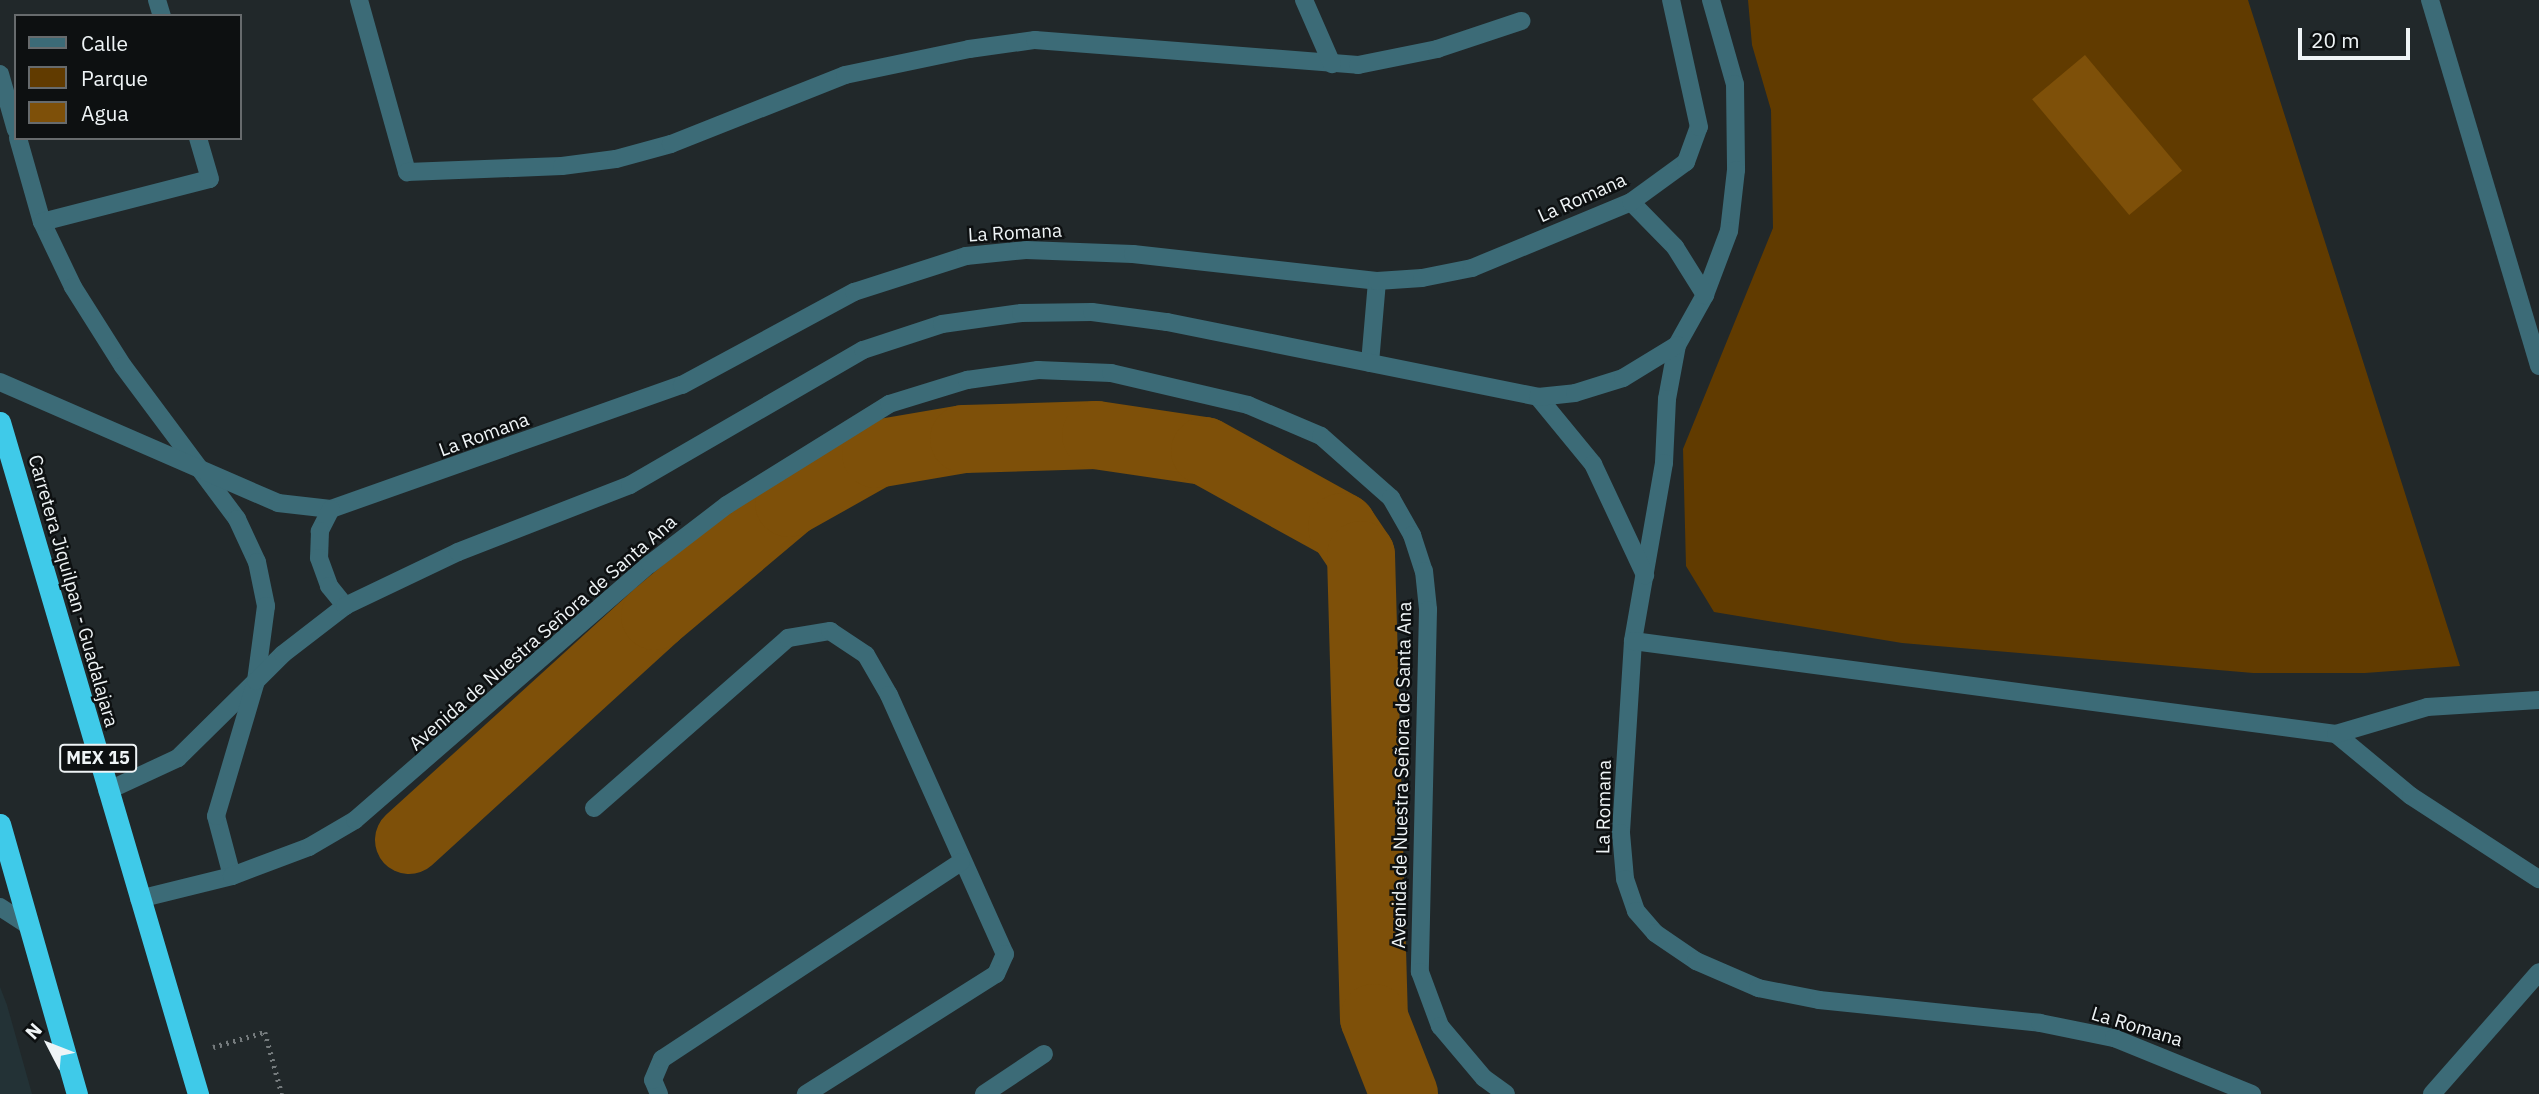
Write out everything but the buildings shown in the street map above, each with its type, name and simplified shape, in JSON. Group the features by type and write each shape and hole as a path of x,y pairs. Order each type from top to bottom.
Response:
{"highway":[{"name":"Carretera Jiquilpan - Guadalajara","path":"0,422 198,1094"},
{"path":"0,824 78,1094"}],"street":[{"path":"359,0 407,172 562,166 616,159 671,145 845,75 969,49 1035,40 1358,65 1437,49 1521,21"},
{"path":"1304,0 1332,64"},
{"name":"La Romana","path":"0,382 278,503 331,509 682,384 854,292 966,256 1026,250 1133,254 1377,281 1422,278 1472,268 1631,202 1686,162 1699,127 1671,0"},
{"name":"La Romana","path":"1712,0 1735,84 1738,123 1730,231 1705,295 1676,345 1645,575 1633,641 1621,834 1625,879 1636,911 1655,933 1696,961 1758,988 1819,1000 2040,1023 2114,1038 2252,1094"},
{"path":"2430,0 2533,321 2539,366"},
{"path":"0,74 14,123"},
{"path":"19,140 42,222 73,287 123,366 205,471"},
{"path":"42,222 209,179 199,140"},
{"path":"1631,202 1675,247 1705,295"},
{"path":"1370,363 1377,281"},
{"name":"La Romana","path":"107,791 178,758 283,653 345,606 458,552 630,485 863,350 942,324 1021,313 1092,312 1167,322 1538,397 1575,393 1623,379 1676,345"},
{"name":"Avenida de Nuestra Señora de Santa Ana","path":"139,899 232,876 309,847 355,820 650,564 738,498 889,404 990,377 1038,370 1111,373 1248,405 1321,436 1391,498 1412,535 1424,571 1428,610 1420,972 1440,1026 1483,1078 1506,1094"},
{"path":"1538,397 1593,464 1645,575"},
{"name":"La Romana","path":"205,471 237,519 257,562 266,606 256,681 216,816 232,876"},
{"path":"331,509 320,531 319,558 329,586 345,606"},
{"path":"594,808 788,638 830,631 866,655 889,695 961,862 1001,943 1003,965 996,974 806,1094"},
{"path":"1633,641 2336,734 2427,707 2539,700"},
{"path":"2336,734 2411,796 2539,878"},
{"path":"659,1094 653,1080 663,1059 961,862"},
{"path":"0,907 28,925"},
{"path":"2432,1094 2539,972"},
{"path":"984,1094 1044,1054"}],"path":[{"path":"186,1055 265,1032 282,1094"}],"shaded area":[{"path":"0,987 7,1005 32,1094 0,1094"}],"green space":[{"path":"1748,0 2248,0 2460,666 2365,673 2253,673 1902,643 1714,612 1686,566 1683,449 1773,228 1771,110 1752,45"}],"water":[{"path":"2085,55 2182,171 2129,215 2032,99"}],"waterway":[{"path":"409,840 655,616 789,503 876,454 964,439 1096,435 1205,451 1342,527 1361,555 1374,1018 1404,1094"}]}
